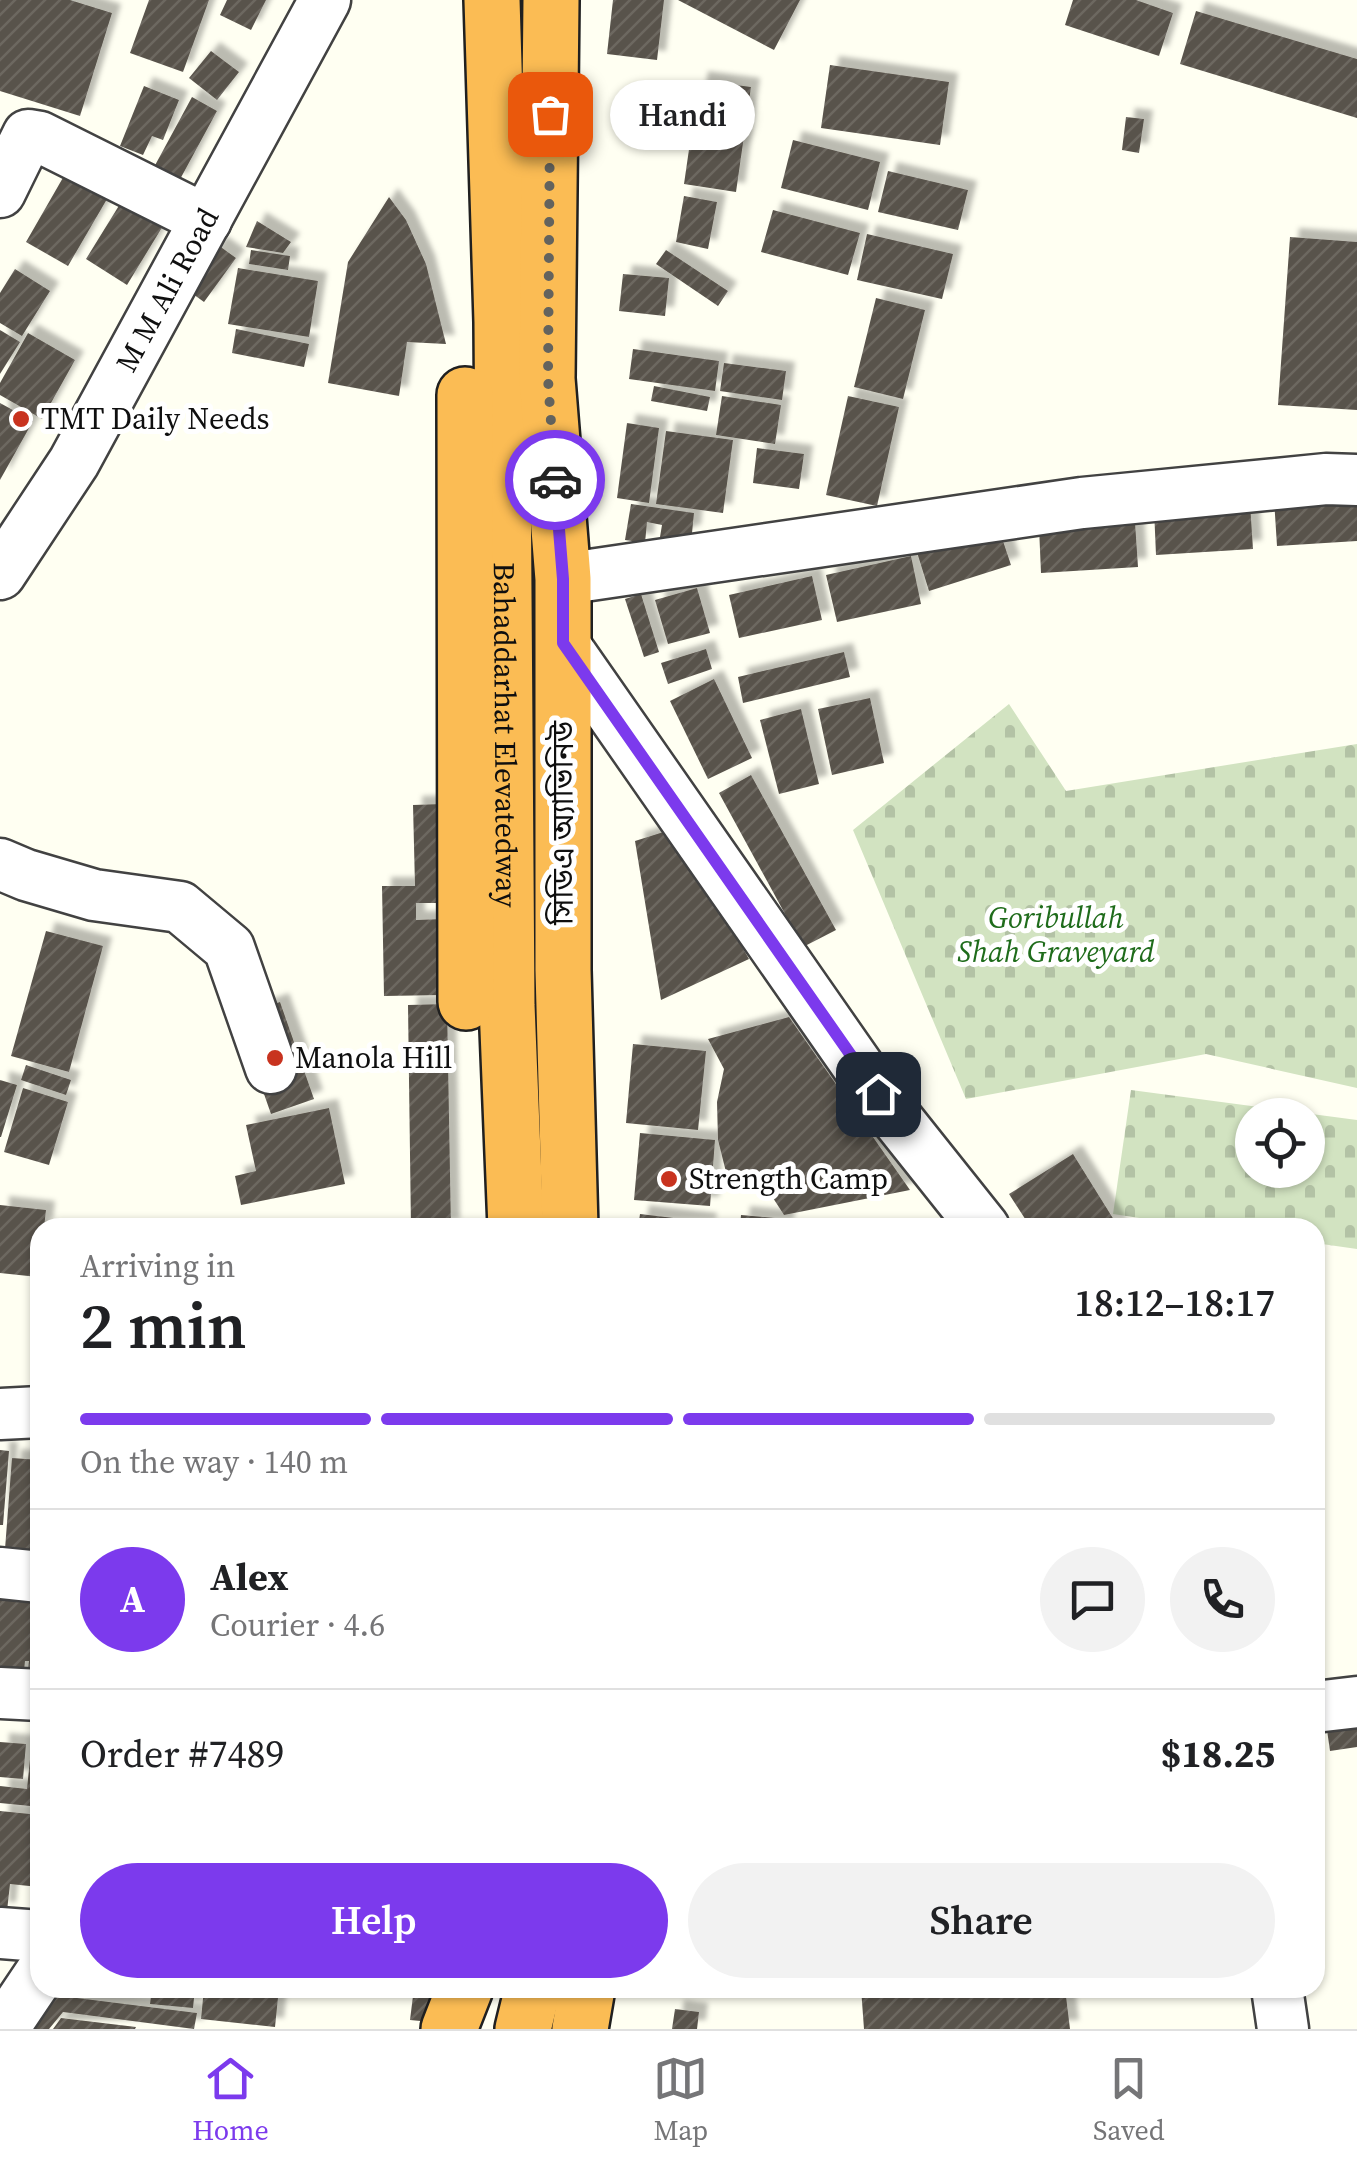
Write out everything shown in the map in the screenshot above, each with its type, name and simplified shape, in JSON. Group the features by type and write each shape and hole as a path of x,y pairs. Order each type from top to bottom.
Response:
{"highway":[{"path":"456,0 465,395 466,1002"},
{"path":"476,0 492,656 489,1218"},
{"name":"Bahaddarhat Elevatedway","path":"492,0 502,322 507,1005 516,1218"},
{"name":"Bahaddarhat Elevatedway","path":"518,0 531,1024 542,1218"},
{"name":"সিডিএ অ্যাভিনিউ","path":"552,0 548,379 563,579 563,970 570,1218"},
{"path":"449,2029 461,1998"},
{"path":"483,2029 489,1998"},
{"path":"499,2029 505,1998"},
{"path":"523,2029 531,1998"},
{"path":"580,2029 585,1998"}],"street":[{"name":"M M Ali Road","path":"0,574 19,507 74,462 324,0"},
{"path":"0,192 28,134 206,220"},
{"path":"563,579 1082,503 1326,479 1357,480"},
{"path":"563,643 878,1094 976,1218"},
{"path":"0,864 94,894 180,907 229,948 271,1068"},
{"path":"0,1414 30,1412"},
{"path":"0,1573 30,1576"},
{"path":"0,1693 30,1694"},
{"path":"1325,1707 1357,1702"},
{"path":"0,1933 30,1935"},
{"path":"4,2029 30,1989"},
{"path":"1278,1998 1283,2029"}],"green space":[{"name":"Goribullah Shah Graveyard","path":"1009,704 1066,791 1357,744 1357,1088 1206,1054 966,1099 853,830"},
{"path":"1131,1090 1235,1104 1235,1188 1325,1188 1325,1116 1357,1120 1357,1249 1325,1244 1325,1218 1140,1218 1113,1214"}],"building":[{"path":"0,0 70,0 112,13 80,116 0,91"},
{"path":"149,0 209,0 183,72 130,53"},
{"path":"227,0 266,0 251,30 220,15"},
{"path":"613,0 664,0 657,60 607,54"},
{"path":"678,0 800,0 774,50"},
{"path":"1073,0 1136,0 1173,13 1159,56 1065,25"},
{"path":"1196,11 1357,59 1357,118 1180,64"},
{"path":"211,51 239,72 217,100 189,78"},
{"path":"830,65 949,82 940,145 821,128"},
{"path":"699,80 751,87 736,192 684,184"},
{"path":"144,86 179,100 163,140 152,136 143,155 120,146"},
{"path":"192,97 217,111 178,183 153,169"},
{"path":"1126,117 1144,119 1139,153 1122,150"},
{"path":"793,140 880,162 868,210 781,188"},
{"path":"72,162 114,187 68,266 26,242"},
{"path":"888,171 968,190 958,230 878,212"},
{"path":"128,191 169,216 127,285 86,259"},
{"path":"684,196 717,202 708,249 676,242"},
{"path":"389,197 406,220 426,264 446,344 407,342 399,396 328,383 348,262"},
{"path":"773,210 860,233 848,275 761,252"},
{"path":"257,221 291,242 283,253 246,247"},
{"path":"867,234 953,254 942,299 857,280"},
{"path":"1290,237 1357,242 1357,410 1278,405"},
{"path":"218,245 236,258 204,302 186,289"},
{"path":"251,250 290,256 288,270 249,264"},
{"path":"666,250 728,291 718,306 656,264"},
{"path":"238,268 318,281 309,337 228,324"},
{"path":"15,269 50,291 22,336 0,323 0,293"},
{"path":"623,274 669,278 665,316 619,311"},
{"path":"876,298 925,310 903,399 854,387"},
{"path":"236,329 309,344 304,367 232,353"},
{"path":"0,330 20,342 0,374"},
{"path":"28,333 75,360 42,419 0,395 0,383"},
{"path":"633,349 719,361 715,391 629,379"},
{"path":"724,363 786,371 782,400 720,391"},
{"path":"654,386 710,397 707,411 651,401"},
{"path":"722,396 781,405 775,444 716,435"},
{"path":"848,396 899,407 877,506 826,495"},
{"path":"0,403 33,421 0,480"},
{"path":"627,423 659,428 649,503 617,498"},
{"path":"666,431 733,440 723,513 656,504"},
{"path":"757,448 804,454 799,489 753,483"},
{"path":"1357,494 1357,541 1277,546 1274,499"},
{"path":"1250,503 1253,549 1156,555 1154,509"},
{"path":"631,504 694,513 692,533 678,538 660,537 662,525 647,522 645,543 625,540"},
{"path":"1135,522 1138,567 1041,573 1039,527"},
{"path":"997,523 1011,565 929,591 916,549"},
{"path":"911,556 921,604 837,622 826,575"},
{"path":"812,576 822,620 739,638 729,595"},
{"path":"697,588 710,633 668,644 655,600"},
{"path":"641,594 659,652 644,657 625,599"},
{"path":"706,649 712,669 668,684 661,663"},
{"path":"844,652 850,677 743,703 738,677"},
{"path":"714,679 752,758 708,779 670,701"},
{"path":"870,698 884,763 832,775 818,709"},
{"path":"801,709 819,784 779,794 760,720"},
{"path":"751,775 836,930 803,947 719,793"},
{"path":"442,804 444,903 416,903 416,920 443,919 444,995 384,996 382,886 415,886 413,805"},
{"path":"673,829 749,959 661,1000 635,841"},
{"path":"46,931 103,946 69,1072 11,1056"},
{"name":"Manola Hill","path":"280,1002 314,1099 271,1114 237,1017"},
{"path":"447,1004 451,1218 411,1218 408,1005"},
{"path":"789,1017 910,1190 784,1215 764,1184 743,1181 726,1172 718,1140 717,1102 724,1069 708,1039"},
{"path":"633,1044 706,1051 698,1130 626,1123"},
{"path":"26,1065 71,1080 66,1095 21,1080"},
{"path":"0,1080 17,1085 1,1137 0,1137"},
{"path":"23,1088 68,1102 49,1165 4,1152"},
{"path":"329,1108 345,1184 241,1205 235,1176 256,1171 246,1125"},
{"path":"640,1133 715,1140 710,1206 634,1200"},
{"path":"1073,1154 1113,1218 1025,1218 1009,1194"},
{"path":"0,1205 46,1210 45,1218 30,1218 30,1276 0,1273"},
{"path":"640,1214 674,1218 639,1218"},
{"path":"0,1450 9,1451 3,1525 0,1525"},
{"path":"12,1458 30,1459 30,1564 4,1562"},
{"path":"23,1583 30,1584 30,1683 26,1683 29,1661 25,1661 23,1682 0,1679 0,1599 21,1601"},
{"path":"1357,1711 1357,1747 1330,1751 1325,1716"},
{"path":"0,1742 26,1744 23,1779 0,1777"},
{"path":"30,1759 30,1806 0,1803 0,1786 27,1789"},
{"path":"0,1811 30,1814 30,1886 10,1884 7,1911 0,1911"},
{"path":"42,1998 77,1998 197,2013 194,2029 63,2012 49,2029 19,2029"},
{"path":"151,1998 194,1998 193,2008 150,2004"},
{"path":"203,1998 278,1998 275,2027 201,2019"},
{"path":"413,1998 433,1998 431,2022 410,2020"},
{"path":"862,1998 1066,1998 1070,2029 864,2029"},
{"path":"675,2009 699,2012 697,2029 672,2029"},
{"path":"61,2018 136,2027 53,2029"}],"way so far":[{"path":"550,114 548,379 555,480"}],"place":[{"name":"Handi","path":"550,114"},
{"name":"TMT Daily Needs","path":"21,419"},
{"name":"Manola Hill","path":"275,1058"},
{"name":"Strength Camp","path":"669,1179"}],"route":[{"path":"555,480 563,579 563,643 878,1094"}]}
